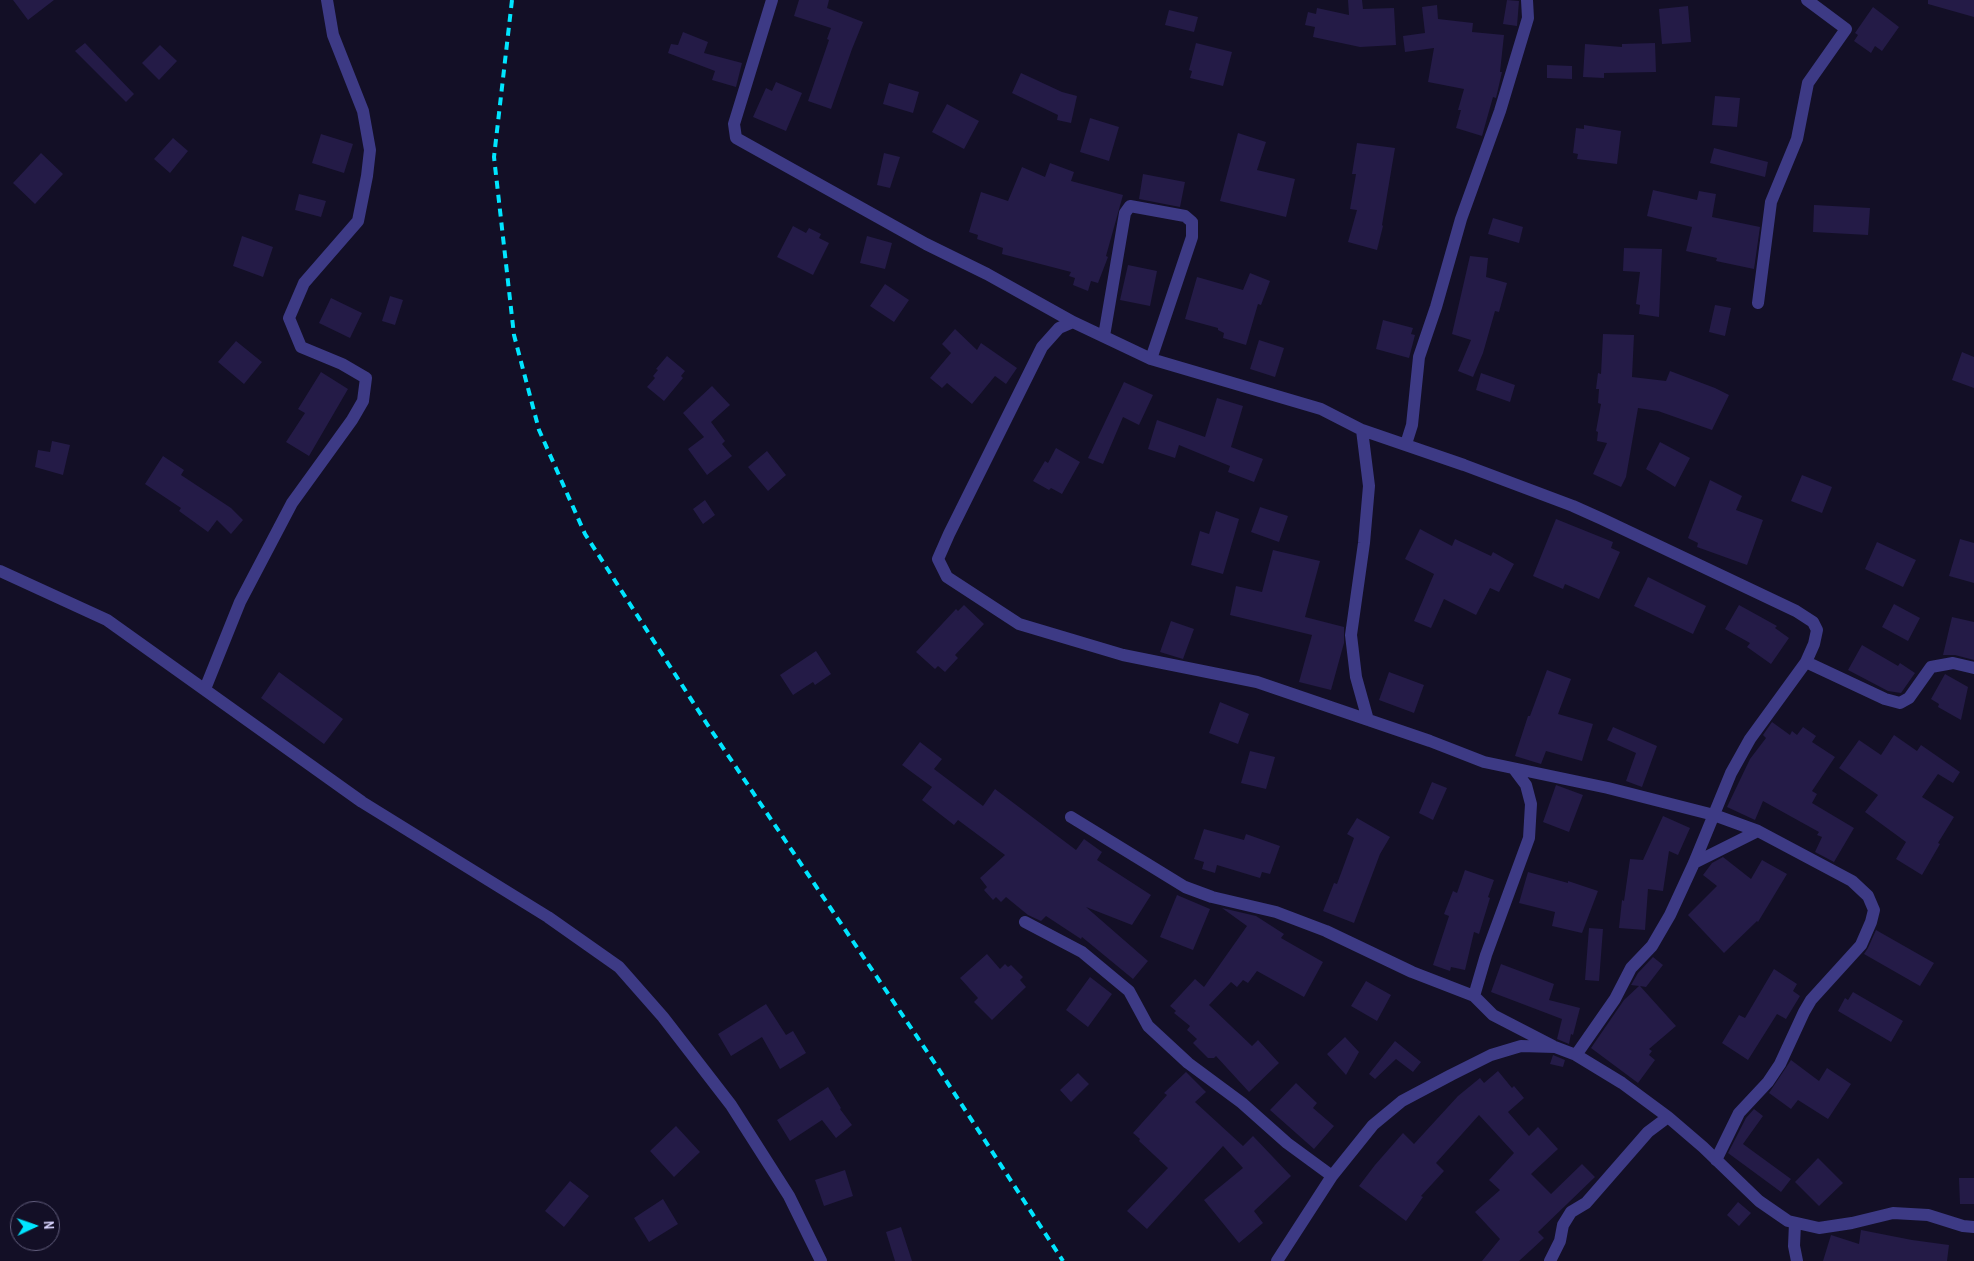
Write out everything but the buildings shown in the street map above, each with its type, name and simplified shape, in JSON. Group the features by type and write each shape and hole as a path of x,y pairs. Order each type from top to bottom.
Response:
{"street":[{"path":"205,689 240,602 292,503 352,420 363,401 366,378 342,364 301,347 289,318 304,283 358,221 367,176 370,150 363,111 333,35 327,0"},
{"path":"772,0 770,12 734,124 736,138 926,244 987,274 1073,322 1151,359 1321,409 1362,430 1406,444 1573,506 1796,611 1813,622 1817,630 1814,644 1806,662 1750,739 1731,773 1694,863 1670,915 1652,946 1632,968 1615,1000 1576,1055"},
{"path":"1406,444 1412,425 1418,357 1436,307 1461,219 1500,111 1528,18 1527,0"},
{"path":"1758,303 1771,202 1797,139 1808,83 1846,29 1807,0"},
{"path":"1104,336 1125,213 1130,206 1186,216 1192,222 1192,237 1151,359"},
{"path":"1073,322 1060,328 1042,347 949,534 938,560 947,577 1019,624 1123,654 1257,682 1430,741 1484,762 1608,788 1714,815 1758,831 1852,881 1868,896 1874,910 1861,944 1811,1000 1780,1064 1768,1082 1739,1113 1716,1160"},
{"path":"1362,430 1369,486 1364,544 1351,635 1356,677 1368,720"},
{"path":"0,571 108,620 362,802 548,917 619,967 663,1017 731,1105 789,1196 821,1261"},
{"path":"1806,662 1885,699 1900,704 1909,698 1931,668 1953,664 1974,668"},
{"path":"1474,996 1486,955 1529,838 1531,804 1526,785 1514,769"},
{"path":"1071,817 1185,888 1212,897 1276,912 1326,931 1412,972 1474,996 1494,1015 1555,1047 1576,1055 1622,1083 1668,1117 1759,1201 1788,1222 1819,1228 1852,1223 1893,1212 1928,1215 1963,1226 1974,1227"},
{"path":"1694,863 1758,831"},
{"path":"1025,922 1082,952 1130,991 1148,1026 1188,1063 1242,1103 1287,1143 1332,1176"},
{"path":"1277,1261 1332,1176 1373,1125 1402,1101 1491,1055 1521,1046 1555,1047"},
{"path":"1550,1261 1560,1241 1563,1225 1572,1212 1586,1203 1648,1132 1668,1117"},
{"path":"1795,1223 1794,1246 1797,1261"}],"railway":[{"path":"512,0 494,157 514,335 539,430 585,534 707,724 936,1065 1063,1261"}]}
